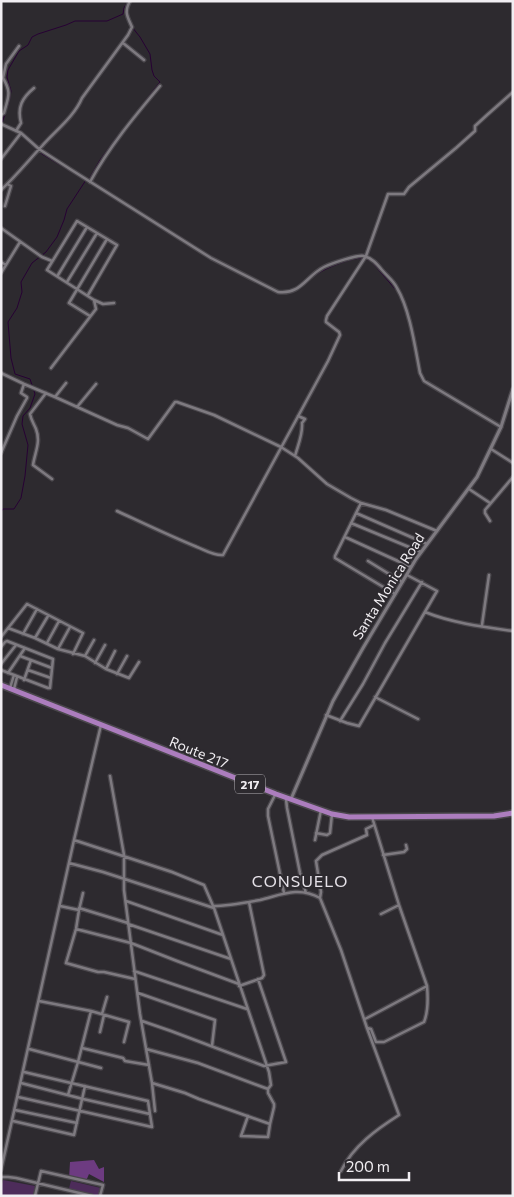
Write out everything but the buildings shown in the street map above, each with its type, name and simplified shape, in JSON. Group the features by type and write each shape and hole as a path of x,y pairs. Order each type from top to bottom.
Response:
{"main road":[{"name":"Route 217","path":"1,685 288,799 332,814 349,817 372,817 494,816 513,813"}],"street":[{"path":"1,190 78,108 82,98 132,27 126,13 130,1"},
{"path":"122,43 144,60"},
{"path":"1,115 4,113 9,91 3,78 6,64 19,46"},
{"path":"90,182 125,128 160,86"},
{"path":"16,131 21,123 20,107 25,96 34,88"},
{"path":"117,511 216,555 223,555 340,335 340,332 326,322 327,316 366,256 388,194 404,194 409,187 475,131 475,126 513,92"},
{"path":"1,124 21,133 39,149 211,258 278,292 292,292 323,267 359,255 373,260 396,286 405,303 420,373 424,381 501,427"},
{"path":"1,159 21,133"},
{"path":"5,206 11,186 6,184"},
{"path":"88,295 117,245 77,221 47,270 94,300 103,304 114,303"},
{"path":"58,276 87,227"},
{"path":"1,228 51,263"},
{"path":"67,282 97,233"},
{"path":"90,316 69,303 107,239"},
{"path":"1,273 20,242"},
{"path":"1,262 6,266"},
{"path":"51,368 96,309 94,300"},
{"path":"1,372 32,388 128,428 148,439 175,402 214,414 296,456 327,484 360,502 386,510 437,531"},
{"path":"55,397 66,383"},
{"path":"1,453 27,398 22,394 24,384"},
{"path":"77,406 96,384"},
{"name":"Santa Monica Road","path":"288,799 341,686 402,582 421,552 477,477 501,427 513,389"},
{"path":"46,393 30,414 36,428 38,442 33,465 52,478"},
{"path":"296,456 302,424 305,419 298,416"},
{"path":"491,449 513,463"},
{"path":"490,521 485,511 513,477"},
{"path":"468,488 490,503"},
{"path":"360,502 335,556 336,560 395,594"},
{"path":"356,513 427,544"},
{"path":"351,523 421,552"},
{"path":"345,537 411,567"},
{"path":"368,561 402,582"},
{"path":"326,715 359,726 438,591 407,574"},
{"path":"482,625 489,575"},
{"path":"340,721 422,582"},
{"path":"1,637 27,604 83,633 73,654"},
{"path":"23,634 37,609"},
{"path":"425,612 457,621 513,631"},
{"path":"35,638 48,616"},
{"path":"47,643 59,621"},
{"path":"58,649 70,627"},
{"path":"8,628 58,649 85,656 106,669 129,678 139,662"},
{"path":"85,656 94,640"},
{"path":"1,647 6,641 52,658 53,661 49,689 1,670"},
{"path":"1,664 16,645"},
{"path":"95,663 105,645"},
{"path":"8,673 25,648"},
{"path":"106,669 115,651"},
{"path":"20,656 52,668"},
{"path":"117,674 127,656"},
{"path":"24,680 30,660"},
{"path":"28,670 51,678"},
{"path":"12,689 15,676"},
{"path":"375,696 418,719"},
{"path":"1,1170 40,1001 74,840 102,725"},
{"path":"110,776 124,855 128,923 155,1111"},
{"path":"276,794 268,809 268,816 284,893"},
{"path":"288,799 287,808 306,893"},
{"path":"315,840 321,810"},
{"path":"316,833 327,835 330,833 332,814"},
{"path":"367,1028 371,1029 378,1043 384,1042 424,1022 428,992 372,817"},
{"path":"342,1171 349,1159 370,1135 399,1115 364,1020 342,950 320,898 321,892 316,861 322,855 367,835 366,829 374,826"},
{"path":"74,840 124,855 204,885 223,935 267,1066 270,1085 268,1093 274,1107 268,1137 241,1136"},
{"path":"383,855 404,852 407,849 406,845"},
{"path":"70,863 213,907 249,902 293,892 306,893 320,898"},
{"path":"83,893 66,963 98,972 136,978"},
{"path":"126,901 223,935"},
{"path":"76,928 131,943 239,985 262,978 264,975 249,902"},
{"path":"381,914 399,905"},
{"path":"60,906 79,909 128,923 231,959"},
{"path":"134,971 247,1009"},
{"path":"142,1022 267,1066 286,1062 258,979"},
{"path":"364,1020 427,986"},
{"path":"137,992 215,1020 212,1046"},
{"path":"100,1032 107,996"},
{"path":"40,1001 92,1011 129,1022 124,1042"},
{"path":"68,1095 92,1011"},
{"path":"82,1048 123,1058 125,1061 149,1065"},
{"path":"28,1049 101,1068"},
{"path":"146,1049 198,1063 268,1089"},
{"path":"18,1097 152,1127 148,1100 23,1072"},
{"path":"21,1084 150,1114"},
{"path":"152,1084 185,1092 199,1099 270,1124"},
{"path":"13,1121 74,1135 86,1086"},
{"path":"15,1110 77,1123"},
{"path":"240,1140 248,1116"},
{"path":"35,1196 41,1171 103,1185 100,1196"},
{"path":"1,1177 16,1178 92,1196"}],"shaded area":[{"path":"94,1160 99,1169 104,1167 104,1182 89,1174 86,1181 69,1179 70,1162"},
{"path":"3,1180 35,1186 33,1196 1,1196"},
{"path":"71,1181 101,1188 99,1196 87,1196 68,1192"}],"waterway":[{"path":"2,123 11,91 7,77 8,70 19,51 28,45 32,37 75,21 107,21 123,14 128,1"},
{"path":"128,123 160,82 154,76 150,54 132,27"},
{"path":"20,134 42,154 80,177"},
{"path":"88,181 100,160 119,134"},
{"path":"1,512 3,509 14,509 21,498 28,445 22,424 23,416 30,408 35,394 30,379 15,374 11,358 8,322 17,308 22,292 21,282 32,263 46,252 57,237 67,209 86,180"},
{"path":"127,207 141,215"},
{"path":"279,293 296,291 317,274 327,269 346,261 363,258"},
{"path":"366,259 371,261 396,290"}],"district":[{"name":"CONSUELO","path":"300,880"}]}
